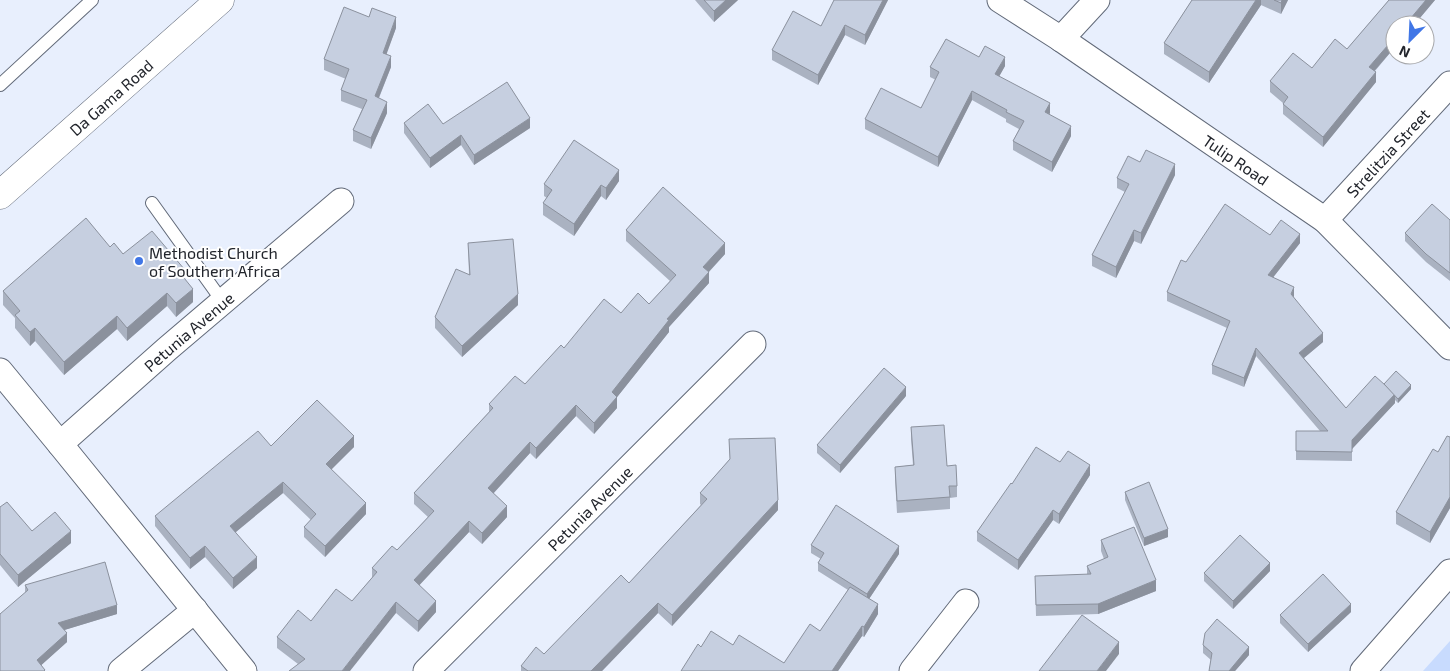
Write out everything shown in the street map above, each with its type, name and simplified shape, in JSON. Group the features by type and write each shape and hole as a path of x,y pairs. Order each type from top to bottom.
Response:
{"street":[{"name":"Da Gama Road","path":"0,195 220,0"},
{"name":"Tulip Road","path":"1000,0 1061,39 1325,220 1450,347"},
{"path":"1061,39 1097,0"},
{"name":"Strelitzia Street","path":"1325,220 1450,84"},
{"name":"Petunia Avenue","path":"60,444 167,349 341,201"},
{"name":"Petunia Avenue","path":"426,671 753,344"},
{"path":"0,372 244,671"},
{"path":"1363,671 1450,572"},
{"path":"912,671 966,602"},
{"path":"121,671 194,610"}],"lane":[{"path":"0,85 92,0"},
{"path":"152,203 224,302"}],"shaded area":[{"path":"1450,641 1450,671 1423,671"}],"building":[{"path":"704,0 726,0 714,11"},
{"path":"834,0 883,0 865,35 845,25 818,75 772,50 793,11 821,26"},
{"path":"1192,0 1256,0 1209,72 1164,43"},
{"path":"1389,0 1426,0 1413,15 1385,15 1385,49 1369,67 1376,72 1323,137 1283,104 1288,97 1270,81 1293,53 1312,68 1335,39 1347,49"},
{"path":"344,7 369,17 372,8 396,17 383,53 391,56 375,96 387,102 371,138 353,130 367,100 341,90 349,69 324,59"},
{"path":"946,39 979,57 985,46 1005,57 995,74 1050,103 1045,112 1071,126 1052,162 1013,141 1024,121 972,91 938,157 865,119 881,88 921,108 939,72 930,67"},
{"path":"507,82 530,118 474,155 461,135 430,158 404,123 428,104 443,124"},
{"path":"574,140 619,170 606,188 601,185 574,224 543,203 552,190 544,184"},
{"path":"1146,150 1175,164 1141,233 1134,230 1116,267 1092,255 1129,184 1117,178 1128,156 1140,162"},
{"path":"663,187 725,243 703,267 709,272 667,319 669,320 612,392 617,397 594,423 576,405 536,448 530,442 488,488 507,506 482,533 469,521 414,580 436,601 418,621 396,602 342,671 289,671 305,659 277,637 298,610 311,621 336,589 352,601 377,572 372,568 392,546 397,550 434,511 414,493 493,408 489,404 515,376 525,384 561,345 564,348 604,299 621,313 638,293 649,304 676,275 626,230"},
{"path":"1225,204 1270,235 1281,220 1300,234 1268,275 1294,287 1291,294 1323,333 1299,353 1346,408 1375,376 1395,394 1352,440 1352,452 1296,451 1296,431 1328,431 1256,348 1244,378 1212,365 1230,321 1167,292 1181,260 1186,262"},
{"path":"1432,204 1450,220 1450,273 1426,254 1405,233"},
{"path":"86,218 110,247 114,243 123,254 152,231 185,270 180,273 193,289 176,303 167,293 127,328 117,316 64,362 35,328 30,332 15,315 20,311 3,291"},
{"path":"513,239 518,294 462,346 435,317 456,269 470,275 468,243"},
{"path":"884,368 906,387 840,465 817,445"},
{"path":"1396,371 1411,385 1398,399 1384,384"},
{"path":"317,400 354,436 326,464 366,503 325,546 304,527 316,514 283,482 230,526 257,557 233,578 205,546 190,558 155,516 258,431 271,446"},
{"path":"944,425 947,466 956,465 957,486 949,486 950,497 897,501 895,467 914,465 911,427"},
{"path":"1447,436 1450,437 1450,497 1430,532 1396,512 1433,449 1438,452"},
{"path":"775,438 778,500 672,615 658,603 591,671 528,671 521,666 536,647 544,654 621,575 629,583 707,499 700,493 730,459 729,439"},
{"path":"1036,447 1060,462 1068,451 1090,465 1059,514 1053,510 1018,560 977,532"},
{"path":"1149,482 1168,529 1144,538 1125,492"},
{"path":"7,502 32,531 55,512 71,531 18,575 0,554 0,507"},
{"path":"836,505 899,546 867,594 818,563 824,553 811,545"},
{"path":"1134,527 1156,580 1098,604 1036,605 1035,576 1091,574 1087,566 1108,557 1101,540"},
{"path":"1240,535 1270,563 1233,601 1204,573"},
{"path":"105,562 117,605 58,623 67,633 37,660 44,671 0,671 0,614 28,590 25,585"},
{"path":"1323,574 1351,604 1308,644 1280,615"},
{"path":"850,587 878,604 832,671 681,671 698,644 701,647 711,631 733,645 739,635 784,663 810,624 820,631"},
{"path":"1082,615 1119,642 1097,671 1039,671"},
{"path":"1217,619 1249,647 1229,671 1209,671 1212,653 1203,645 1205,633"}],"place":[{"name":"Methodist Church of Southern Africa","path":"139,261"}]}
